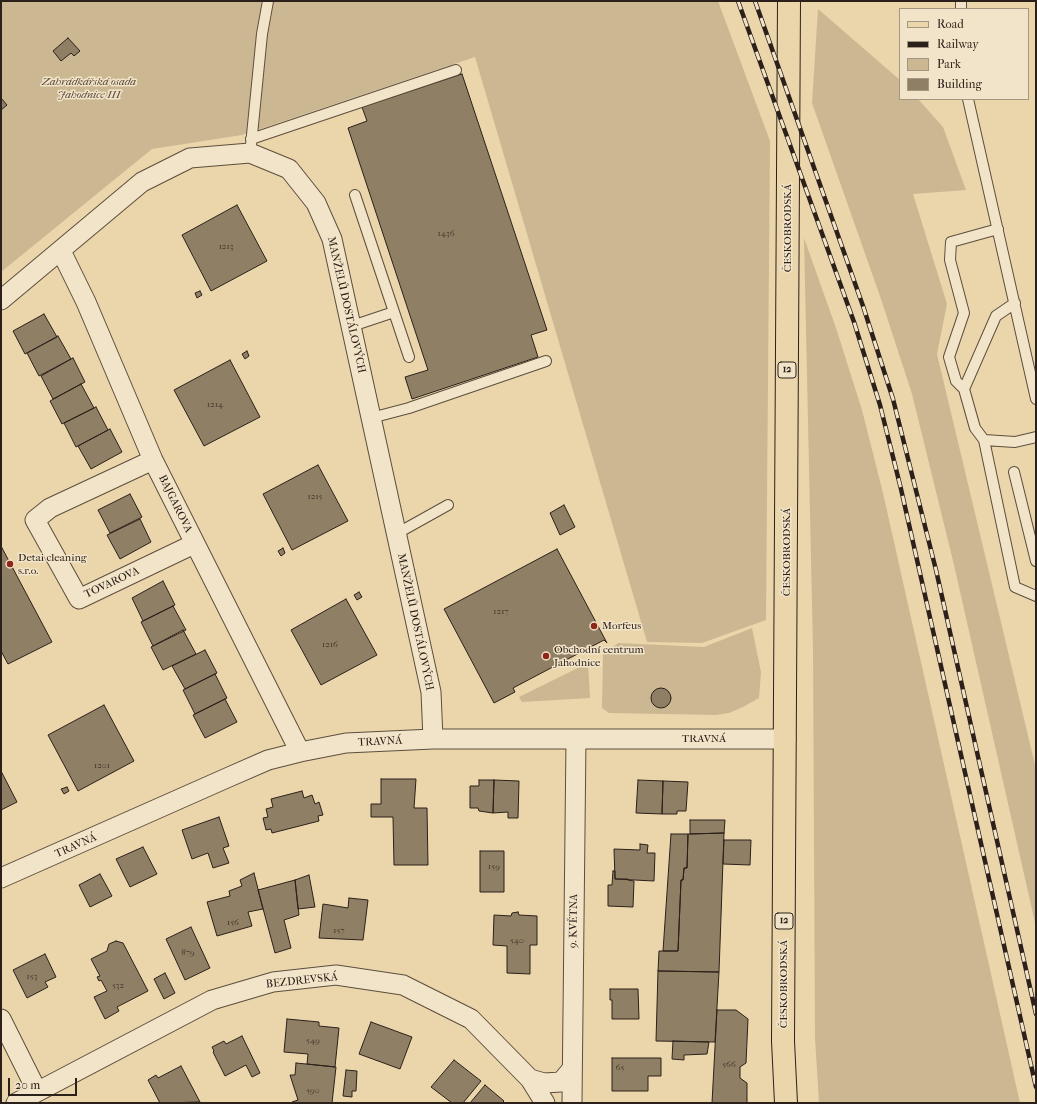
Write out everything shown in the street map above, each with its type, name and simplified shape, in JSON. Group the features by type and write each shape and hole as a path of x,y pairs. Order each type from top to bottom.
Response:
{"main road":[{"name":"ČESKOBRODSKÁ","path":"786,1103 783,1041 786,739 789,1"}],"street":[{"name":"MANŽELŮ DOSTÁLOVÝCH","path":"1,300 142,182 190,158 251,146 289,169 316,203 332,239 431,692 433,739"},
{"name":"BAJGAROVA","path":"60,251 86,302 153,460 300,752"},
{"name":"TOVAROVA","path":"153,460 50,508 35,520 79,598 194,544"},
{"name":"TRAVNÁ","path":"1,878 268,760 346,743 433,739 786,739"},
{"name":"9. KVĚTNA","path":"572,1103 576,739"},
{"name":"BEZDREVSKÁ","path":"16,1103 212,1000 273,982 336,975 403,985 471,1019 530,1079 545,1103"},
{"path":"1,1019 37,1091"},
{"path":"530,1079 544,1083 561,1082 572,1069"}],"lane":[{"path":"268,1 262,34 251,146 456,70"},
{"path":"968,100 1036,399"},
{"path":"355,195 409,356"},
{"path":"998,229 951,242 950,260 964,313 949,357 956,381 964,389 975,428 984,440 1015,587 1036,596"},
{"path":"964,389 996,316 1014,303"},
{"path":"352,326 394,312"},
{"path":"371,418 409,408 546,361"},
{"path":"984,440 1015,442 1036,437"},
{"path":"1014,472 1036,561"},
{"path":"396,534 448,505"}],"green space":[{"name":"Zahrádkářská osada Jahodnice III","path":"1,1 718,1 770,141 766,620 702,643 647,642 475,57 242,135 152,149 1,272"},
{"path":"818,9 899,79 899,100 919,100 943,127 966,190 913,194 947,304 937,354 1036,769 1036,927 954,565 912,394 881,299 812,103"},
{"path":"804,238 836,328 862,410 883,493 1020,1103 819,1103 815,1038 813,650"},
{"path":"752,628 761,672 759,698 729,713 716,715 609,713 602,708 603,655 618,643 704,647","holes":["659,688 668,691 671,697 669,703 660,708 654,705 651,700 652,693"]},
{"path":"588,663 590,698 522,702 519,697"}],"building":[{"path":"68,38 80,51 74,56 71,53 61,61 53,51"},
{"path":"462,74 547,330 531,335 538,357 412,399 405,377 428,370 348,128 367,121 362,107"},
{"path":"1,98 7,105 1,110"},
{"path":"237,205 267,261 211,291 182,235"},
{"path":"200,291 202,295 197,298 195,293"},
{"path":"44,314 57,337 25,354 13,331"},
{"path":"58,336 71,359 39,376 27,353"},
{"path":"247,351 249,356 245,359 242,354"},
{"path":"73,358 85,382 53,399 41,376"},
{"path":"230,360 260,417 204,446 174,390"},
{"path":"81,384 94,408 62,424 50,401"},
{"path":"96,407 108,430 76,447 64,423"},
{"path":"110,429 122,452 91,469 78,446"},
{"path":"318,465 348,521 292,550 263,494"},
{"path":"130,494 142,517 110,533 98,510"},
{"path":"564,505 575,527 560,535 550,513"},
{"path":"140,519 151,542 120,559 107,535"},
{"path":"1,546 52,642 8,664 1,651"},
{"path":"283,548 285,553 281,556 278,551"},
{"path":"557,549 607,643 604,640 513,688 515,692 494,703 444,609"},
{"path":"163,581 175,605 143,621 132,598"},
{"path":"359,592 362,597 357,600 354,595"},
{"path":"346,599 377,655 321,685 291,630"},
{"path":"173,606 186,630 153,646 141,622"},
{"path":"183,630 196,654 163,670 151,647"},
{"path":"205,650 217,673 185,689 172,666"},
{"path":"215,674 227,698 195,714 183,690"},
{"path":"661,688 668,691 671,698 668,705 661,708 654,705 651,698 654,691"},
{"path":"225,699 237,722 205,738 193,715"},
{"path":"104,705 134,761 78,791 48,735"},
{"path":"1,771 17,802 1,810"},
{"path":"381,779 416,779 414,808 427,808 428,865 394,865 393,817 371,817 371,804 381,804"},
{"path":"479,780 494,780 493,813 479,811 478,808 470,808 470,786 479,786"},
{"path":"494,780 519,781 518,818 508,818 508,812 493,813"},
{"path":"638,780 663,781 662,814 636,813"},
{"path":"663,781 688,782 686,811 677,811 677,814 662,814"},
{"path":"67,787 69,791 64,794 61,789"},
{"path":"302,791 304,798 312,795 315,804 319,802 323,815 318,816 319,821 272,833 271,829 266,830 263,818 268,817 266,809 273,807 271,799"},
{"path":"219,817 229,846 223,848 229,863 213,868 208,853 192,859 182,830"},
{"path":"690,820 725,820 724,833 690,834"},
{"path":"724,833 719,972 658,971 659,951 678,951 681,880 683,880 684,868 687,868 688,834"},
{"path":"671,834 688,834 687,868 684,868 683,880 681,880 678,951 663,951"},
{"path":"724,840 751,840 750,865 723,864"},
{"path":"640,844 648,845 647,853 655,853 654,881 615,879 614,849 640,850"},
{"path":"143,847 157,874 130,887 116,859"},
{"path":"480,851 504,851 504,892 480,892"},
{"path":"613,871 615,871 615,879 628,879 634,881 633,907 608,906 608,885 612,885"},
{"path":"254,873 263,909 248,912 252,926 217,936 207,902 230,896 229,891 242,886 240,880"},
{"path":"100,874 112,896 90,907 79,885"},
{"path":"309,875 315,907 298,909 295,880"},
{"path":"295,880 299,915 284,920 291,948 275,953 258,890"},
{"path":"349,898 368,900 363,940 319,938 323,904 348,908"},
{"path":"518,912 519,915 537,916 537,945 530,945 530,974 507,973 507,946 493,945 494,915 511,916 512,913"},
{"path":"191,927 210,968 185,980 166,939"},
{"path":"116,941 123,943 148,991 117,1007 119,1011 105,1019 94,997 107,991 101,980 99,981 97,977 100,976 91,959 107,951 109,944"},
{"path":"45,954 56,977 45,982 48,987 27,998 13,970"},
{"path":"658,971 719,972 715,1042 656,1041"},
{"path":"165,973 175,993 164,999 154,979"},
{"path":"610,989 638,989 639,1019 612,1019 612,1000 610,1000"},
{"path":"717,1010 736,1010 748,1019 746,1063 740,1067 740,1078 747,1083 747,1103 712,1103"},
{"path":"287,1019 319,1022 319,1026 339,1028 335,1067 307,1064 308,1054 284,1052"},
{"path":"371,1022 412,1037 400,1069 359,1054"},
{"path":"242,1036 260,1073 252,1077 246,1065 225,1076 212,1047 224,1041 226,1044"},
{"path":"673,1041 709,1042 707,1054 684,1055 684,1060 672,1059"},
{"path":"612,1058 661,1058 661,1076 648,1076 648,1091 612,1091"},
{"path":"454,1060 481,1081 463,1103 452,1103 431,1087"},
{"path":"296,1063 336,1067 332,1103 292,1102 298,1100 290,1075 295,1075"},
{"path":"181,1066 200,1102 160,1103 148,1080 156,1075 158,1078"},
{"path":"346,1070 357,1071 356,1091 352,1091 352,1097 343,1096"},
{"path":"485,1085 504,1101 502,1103 470,1103"}],"railway":[{"path":"738,1 854,322 880,405 901,489 1036,1087"},
{"path":"755,1 863,306 893,399 936,570 1036,1014"}],"place":[{"name":"Detai cleaning s.r.o.","path":"10,564"},
{"name":"Morfeus","path":"594,626"},
{"name":"Obchodní centrum Jahodnice","path":"546,656"}]}
